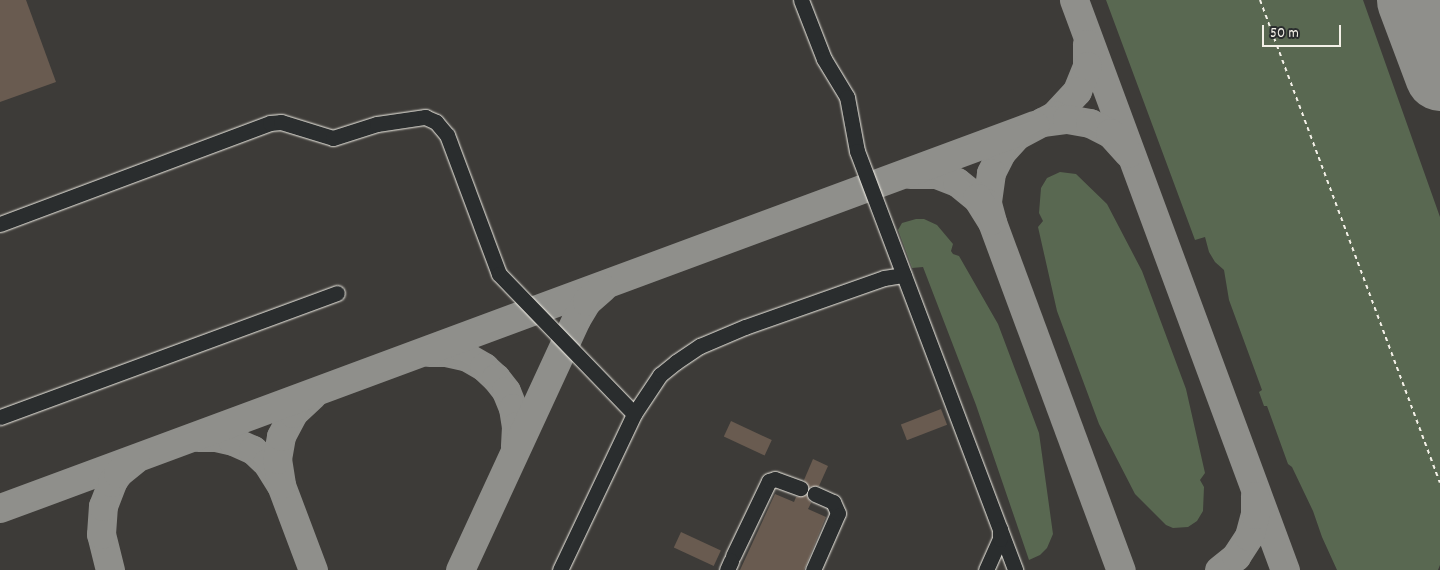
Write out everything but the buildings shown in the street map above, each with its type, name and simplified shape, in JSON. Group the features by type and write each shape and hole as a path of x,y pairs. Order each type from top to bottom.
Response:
{"lane":[{"path":"801,0 824,59 847,97 854,140 1015,570"},
{"path":"0,224 270,123 281,122 333,138 377,124 416,117 430,118 442,126 447,134 499,274 634,414"},
{"path":"560,570 634,414 660,375 700,346 803,306 884,278 904,275"},
{"path":"0,417 337,293"},
{"path":"730,562 769,481 775,479 800,488"},
{"path":"813,570 838,513 833,502 815,494"},
{"path":"986,570 1000,539 999,525"}],"path":[{"path":"1260,0 1440,483"}],"shaded area":[{"path":"0,0 1440,0 1440,570 0,570"}],"green space":[{"path":"1106,0 1363,0 1440,217 1440,565 1438,570 1337,570 1313,511 1292,467 1288,464 1267,406 1264,406 1259,392 1262,390 1229,300 1224,270 1215,262 1209,252 1205,237 1195,240"},
{"path":"1060,172 1076,174 1107,204 1142,271 1186,389 1205,473 1200,480 1204,487 1203,511 1197,521 1188,527 1173,528 1166,525 1135,494 1099,424 1057,311 1038,227 1043,221 1039,213 1041,188 1047,178"},
{"path":"924,219 937,225 953,244 951,251 959,256 998,324 1039,433 1053,534 1047,548 1040,555 1029,560 976,405 923,267 912,268 898,230 902,223"}],"taxiway":[{"path":"1074,0 1285,570"},
{"path":"1087,44 1087,66 1077,91 1055,115 1017,135 1001,153 991,173 987,203 992,222 1121,570"},
{"path":"1042,122 1067,119 1090,123 1110,133 1128,153"},
{"path":"0,508 1034,125"},
{"path":"910,174 936,174 957,182 977,198 991,220"},
{"path":"460,570 576,319 587,301 602,288"},
{"path":"429,352 446,352 467,357 484,367 496,378 506,391 513,408 516,426 515,446"},
{"path":"281,484 277,459 281,436 293,413 312,395"},
{"path":"198,437 216,437 233,441 253,450 267,463 281,485 313,570"},
{"path":"110,570 101,534 103,506 112,482 118,473 134,460"},
{"path":"1219,570 1236,556 1249,536 1255,514 1255,496"}],"runway":[{"path":"1412,0 1440,75"}]}
